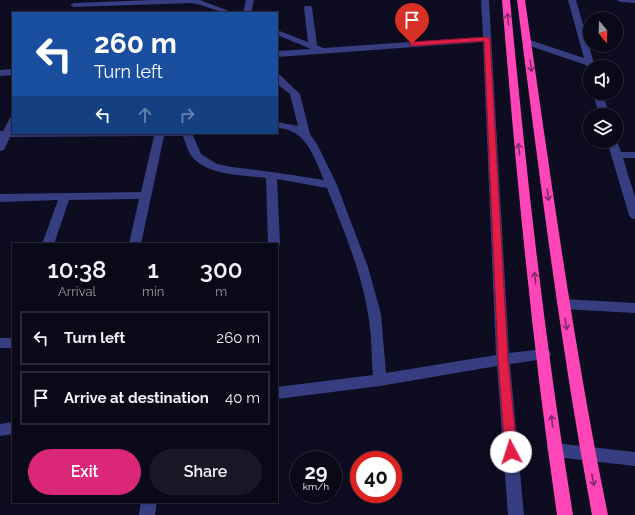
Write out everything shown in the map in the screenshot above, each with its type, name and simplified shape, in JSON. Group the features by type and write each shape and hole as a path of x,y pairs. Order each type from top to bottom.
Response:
{"highway":[{"path":"506,0 519,149 555,450 565,515"},
{"path":"521,0 563,304 588,454 600,515"}],"street":[{"path":"74,6 180,0 198,1 227,12"},
{"path":"247,12 250,0"},
{"path":"485,0 503,359 516,515"},
{"path":"572,0 589,60"},
{"path":"621,0 635,1"},
{"path":"145,12 146,2"},
{"path":"308,8 313,47"},
{"path":"278,32 322,51"},
{"path":"278,54 487,39"},
{"path":"527,42 583,62"},
{"path":"0,73 12,72"},
{"path":"278,79 292,89 295,94 305,134"},
{"path":"0,148 3,134 12,121"},
{"path":"278,125 296,128 305,134 311,142 332,185 365,274 373,303 380,380"},
{"path":"3,134 159,134 135,243"},
{"path":"186,134 196,155 206,162 232,171 271,174 332,185"},
{"path":"614,148 635,215"},
{"path":"616,155 635,155"},
{"path":"271,174 274,243"},
{"path":"0,198 146,195"},
{"path":"48,243 65,197"},
{"path":"563,304 635,308"},
{"path":"278,393 380,380 503,359 544,354"},
{"path":"0,430 12,428"},
{"path":"555,450 635,459"},
{"path":"147,515 149,503"}],"route":[{"path":"412,44 487,39 503,359 511,452"}]}
